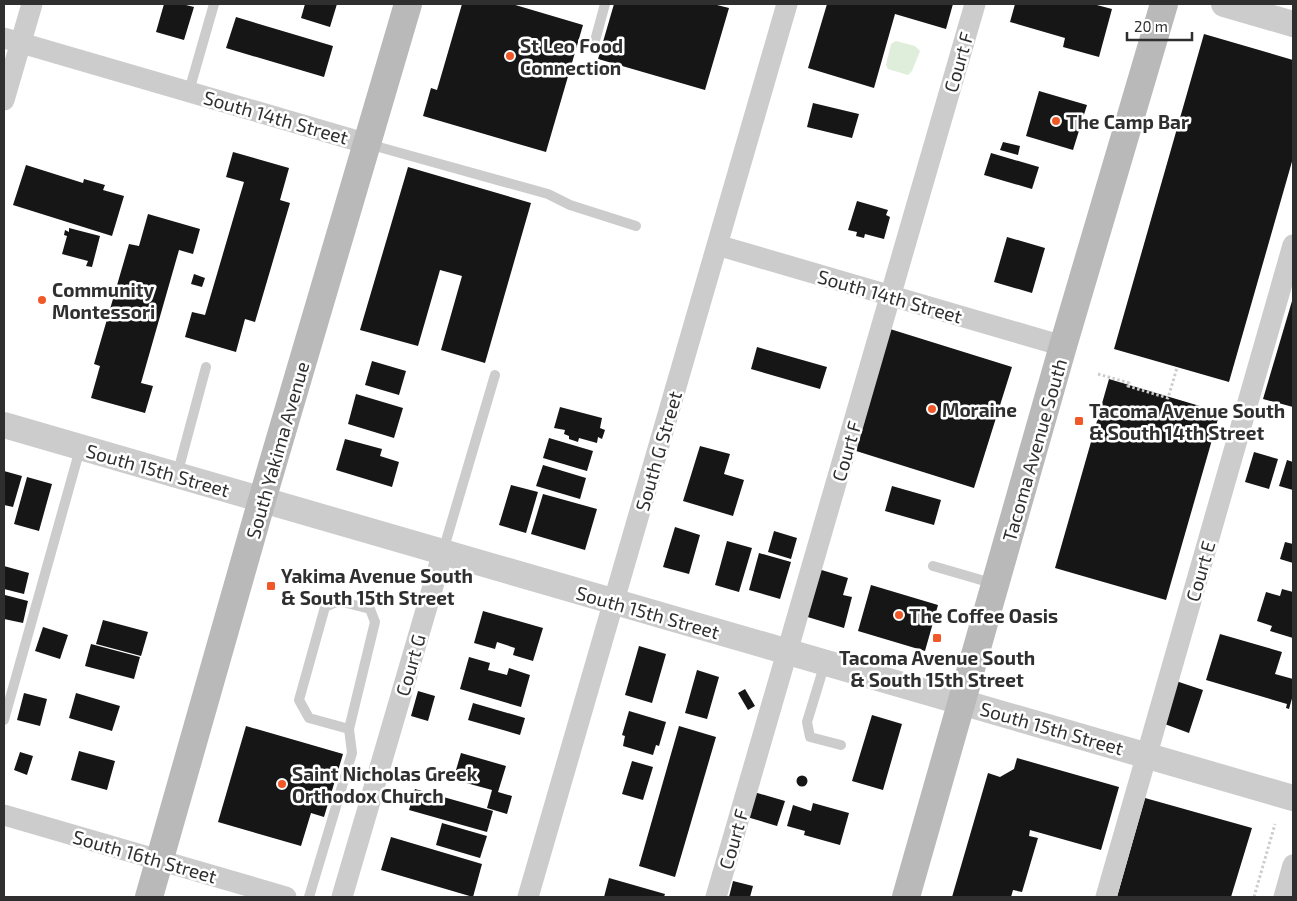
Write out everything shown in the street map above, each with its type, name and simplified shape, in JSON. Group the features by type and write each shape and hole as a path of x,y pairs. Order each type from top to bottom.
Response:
{"main road":[{"name":"South Yakima Avenue","path":"149,897 262,500 408,4"},
{"name":"Tacoma Avenue South","path":"906,897 1063,346 1164,4"}],"street":[{"path":"4,100 12,40 32,4"},
{"name":"South G Street","path":"528,897 787,4"},
{"name":"Court F","path":"716,897 975,4"},
{"path":"1224,4 1293,24"},
{"name":"South 14th Street","path":"12,40 368,144"},
{"name":"South 14th Street","path":"717,245 1063,346"},
{"name":"Court E","path":"1106,897 1293,245"},
{"name":"South 15th Street","path":"4,425 1293,798"},
{"name":"Court G","path":"342,897 443,552"},
{"name":"South 16th Street","path":"4,815 286,897"},
{"path":"1284,897 1293,864"}],"lane":[{"path":"189,92 214,4"},
{"path":"593,48 605,4"},
{"name":"South 14th Street","path":"368,144 548,194 570,205 636,226"},
{"path":"177,476 206,367"},
{"name":"Court G","path":"443,552 495,375"},
{"path":"4,720 80,448"},
{"path":"933,566 996,584"},
{"path":"309,897 352,753 349,728 375,622 370,609 339,600 325,608 299,700 309,718 349,728"},
{"path":"825,662 807,722 810,737 841,745"}],"path":[{"path":"1098,374 1129,383 1128,386 1168,398 1177,368"},
{"path":"1254,897 1275,824"}],"green space":[{"path":"896,41 915,46 920,51 912,71 908,75 888,69 886,65 891,44"}],"building":[{"path":"164,4 182,4 194,7 184,40 156,32"},
{"path":"305,4 337,4 330,27 301,18"},
{"name":"St Leo Food Connection","path":"462,4 512,4 583,25 546,152 423,116 431,88 437,90"},
{"path":"614,4 713,4 729,8 705,90 598,59"},
{"path":"827,4 953,4 946,29 895,14 874,88 808,68"},
{"path":"1015,4 1093,4 1112,9 1099,57 1063,47 1065,38 1010,22"},
{"path":"236,17 333,46 324,77 226,48"},
{"path":"1204,34 1293,60 1293,158 1229,382 1114,349"},
{"name":"The Camp Bar","path":"1039,91 1087,105 1073,150 1026,136"},
{"path":"813,103 859,114 852,138 807,127"},
{"path":"1003,142 1020,146 1018,155 1000,150"},
{"path":"233,152 289,168 280,200 290,203 255,322 245,319 236,352 185,337 192,312 205,315 244,182 226,177"},
{"path":"991,153 1039,167 1032,189 984,175"},
{"name":"Community Montessori","path":"26,165 83,183 84,179 105,185 103,190 124,196 112,236 13,205"},
{"path":"408,167 531,203 485,363 441,350 462,276 440,270 418,346 360,330"},
{"path":"857,201 888,210 886,215 890,217 884,239 865,234 864,238 856,236 857,232 848,230"},
{"path":"148,214 200,229 193,254 179,250 141,383 153,386 145,413 91,398 100,366 94,364 129,244 139,246"},
{"path":"69,228 100,236 92,267 86,266 88,261 62,254 67,236 64,235 65,230 69,232"},
{"path":"1007,237 1045,248 1032,293 994,282"},
{"path":"194,274 205,278 202,287 191,284"},
{"path":"1293,301 1293,407 1263,399"},
{"name":"Moraine","path":"890,329 1012,367 974,488 853,450"},
{"path":"757,347 827,367 820,389 751,369"},
{"path":"372,361 406,371 399,395 365,385"},
{"path":"1109,379 1220,412 1166,600 1055,568"},
{"path":"356,394 403,408 394,438 348,424"},
{"path":"560,407 602,418 600,428 605,430 602,439 598,437 597,443 579,438 578,442 569,439 569,436 564,434 565,430 554,428"},
{"path":"549,438 593,451 587,471 543,458"},
{"path":"345,439 382,449 380,456 399,462 392,487 336,470"},
{"path":"700,446 730,454 724,474 744,480 733,516 683,501"},
{"path":"1254,452 1278,459 1269,489 1245,482"},
{"path":"1287,460 1293,462 1293,490 1279,486"},
{"path":"543,465 586,478 580,499 536,486"},
{"path":"4,471 22,476 13,507 4,505"},
{"path":"27,477 52,484 39,531 14,524"},
{"path":"511,485 538,492 526,533 499,525"},
{"path":"892,486 941,500 934,525 885,511"},
{"path":"543,494 597,509 585,550 531,534"},
{"path":"675,527 700,535 689,574 663,567"},
{"path":"774,531 797,538 791,559 768,552"},
{"path":"727,541 752,548 739,592 715,585"},
{"path":"1285,542 1293,544 1293,563 1280,559"},
{"path":"759,553 791,562 780,599 749,590"},
{"path":"4,566 29,573 24,594 4,589"},
{"path":"815,568 848,578 843,595 852,597 844,628 801,615"},
{"name":"The Coffee Oasis","path":"871,585 938,605 925,651 858,631"},
{"path":"1282,589 1293,592 1293,638 1270,631 1272,626 1257,621 1266,592 1280,596"},
{"path":"5,595 28,601 23,623 4,619"},
{"path":"483,611 543,628 533,661 513,655 515,648 497,642 495,649 474,643"},
{"path":"103,620 148,632 141,656 96,644"},
{"path":"43,627 68,635 60,659 35,651"},
{"path":"1220,634 1282,652 1275,674 1293,679 1293,695 1289,709 1286,708 1287,704 1206,680"},
{"path":"91,644 140,657 134,679 85,666"},
{"path":"639,646 666,654 652,703 625,695"},
{"path":"469,657 490,663 488,670 507,675 509,668 530,675 521,707 460,689"},
{"path":"697,670 719,677 707,719 685,713"},
{"path":"1176,681 1203,690 1189,733 1162,723"},
{"path":"745,689 755,706 748,710 738,693"},
{"path":"418,691 435,696 428,721 411,716"},
{"path":"24,693 47,699 40,726 17,720"},
{"path":"76,693 120,706 112,731 69,718"},
{"path":"473,703 525,718 520,735 468,720"},
{"path":"629,711 666,722 659,746 656,745 653,755 623,746 625,736 622,735"},
{"path":"872,715 902,724 883,790 852,781"},
{"name":"Saint Nicholas Greek Orthodox Church","path":"246,726 343,754 324,817 311,813 301,846 218,822"},
{"path":"679,726 716,737 675,877 639,866"},
{"path":"79,751 115,761 107,790 71,780"},
{"path":"20,752 33,756 27,775 14,770"},
{"path":"461,753 506,766 498,792 512,796 507,814 487,808 492,790 459,781 462,772 456,770"},
{"path":"1017,758 1119,787 1101,850 1030,830 1029,836 1038,838 1022,892 1013,890 1011,897 952,897 988,773 1000,777 1014,769"},
{"path":"632,761 653,767 643,800 622,794"},
{"path":"802,775 808,781 802,787 796,781"},
{"path":"415,789 493,811 487,832 409,810"},
{"path":"754,792 785,801 777,826 747,817"},
{"path":"1145,798 1252,828 1231,897 1117,897"},
{"path":"813,803 849,813 840,845 804,835 805,831 787,826 793,805 811,811"},
{"path":"442,823 487,836 480,858 436,845"},
{"path":"391,837 482,864 473,897 381,870"},
{"path":"609,878 665,894 664,897 604,897"},
{"path":"733,881 753,886 750,897 729,897"}],"place":[{"name":"St Leo Food Connection","path":"510,56"},
{"name":"The Camp Bar","path":"1056,121"},
{"name":"Community Montessori","path":"42,300"},
{"name":"Moraine","path":"932,409"},
{"name":"Tacoma Avenue South & South 14th Street","path":"1079,421"},
{"name":"Yakima Avenue South & South 15th Street","path":"271,586"},
{"name":"The Coffee Oasis","path":"899,615"},
{"name":"Tacoma Avenue South & South 15th Street","path":"937,638"},
{"name":"Saint Nicholas Greek Orthodox Church","path":"282,784"}]}
